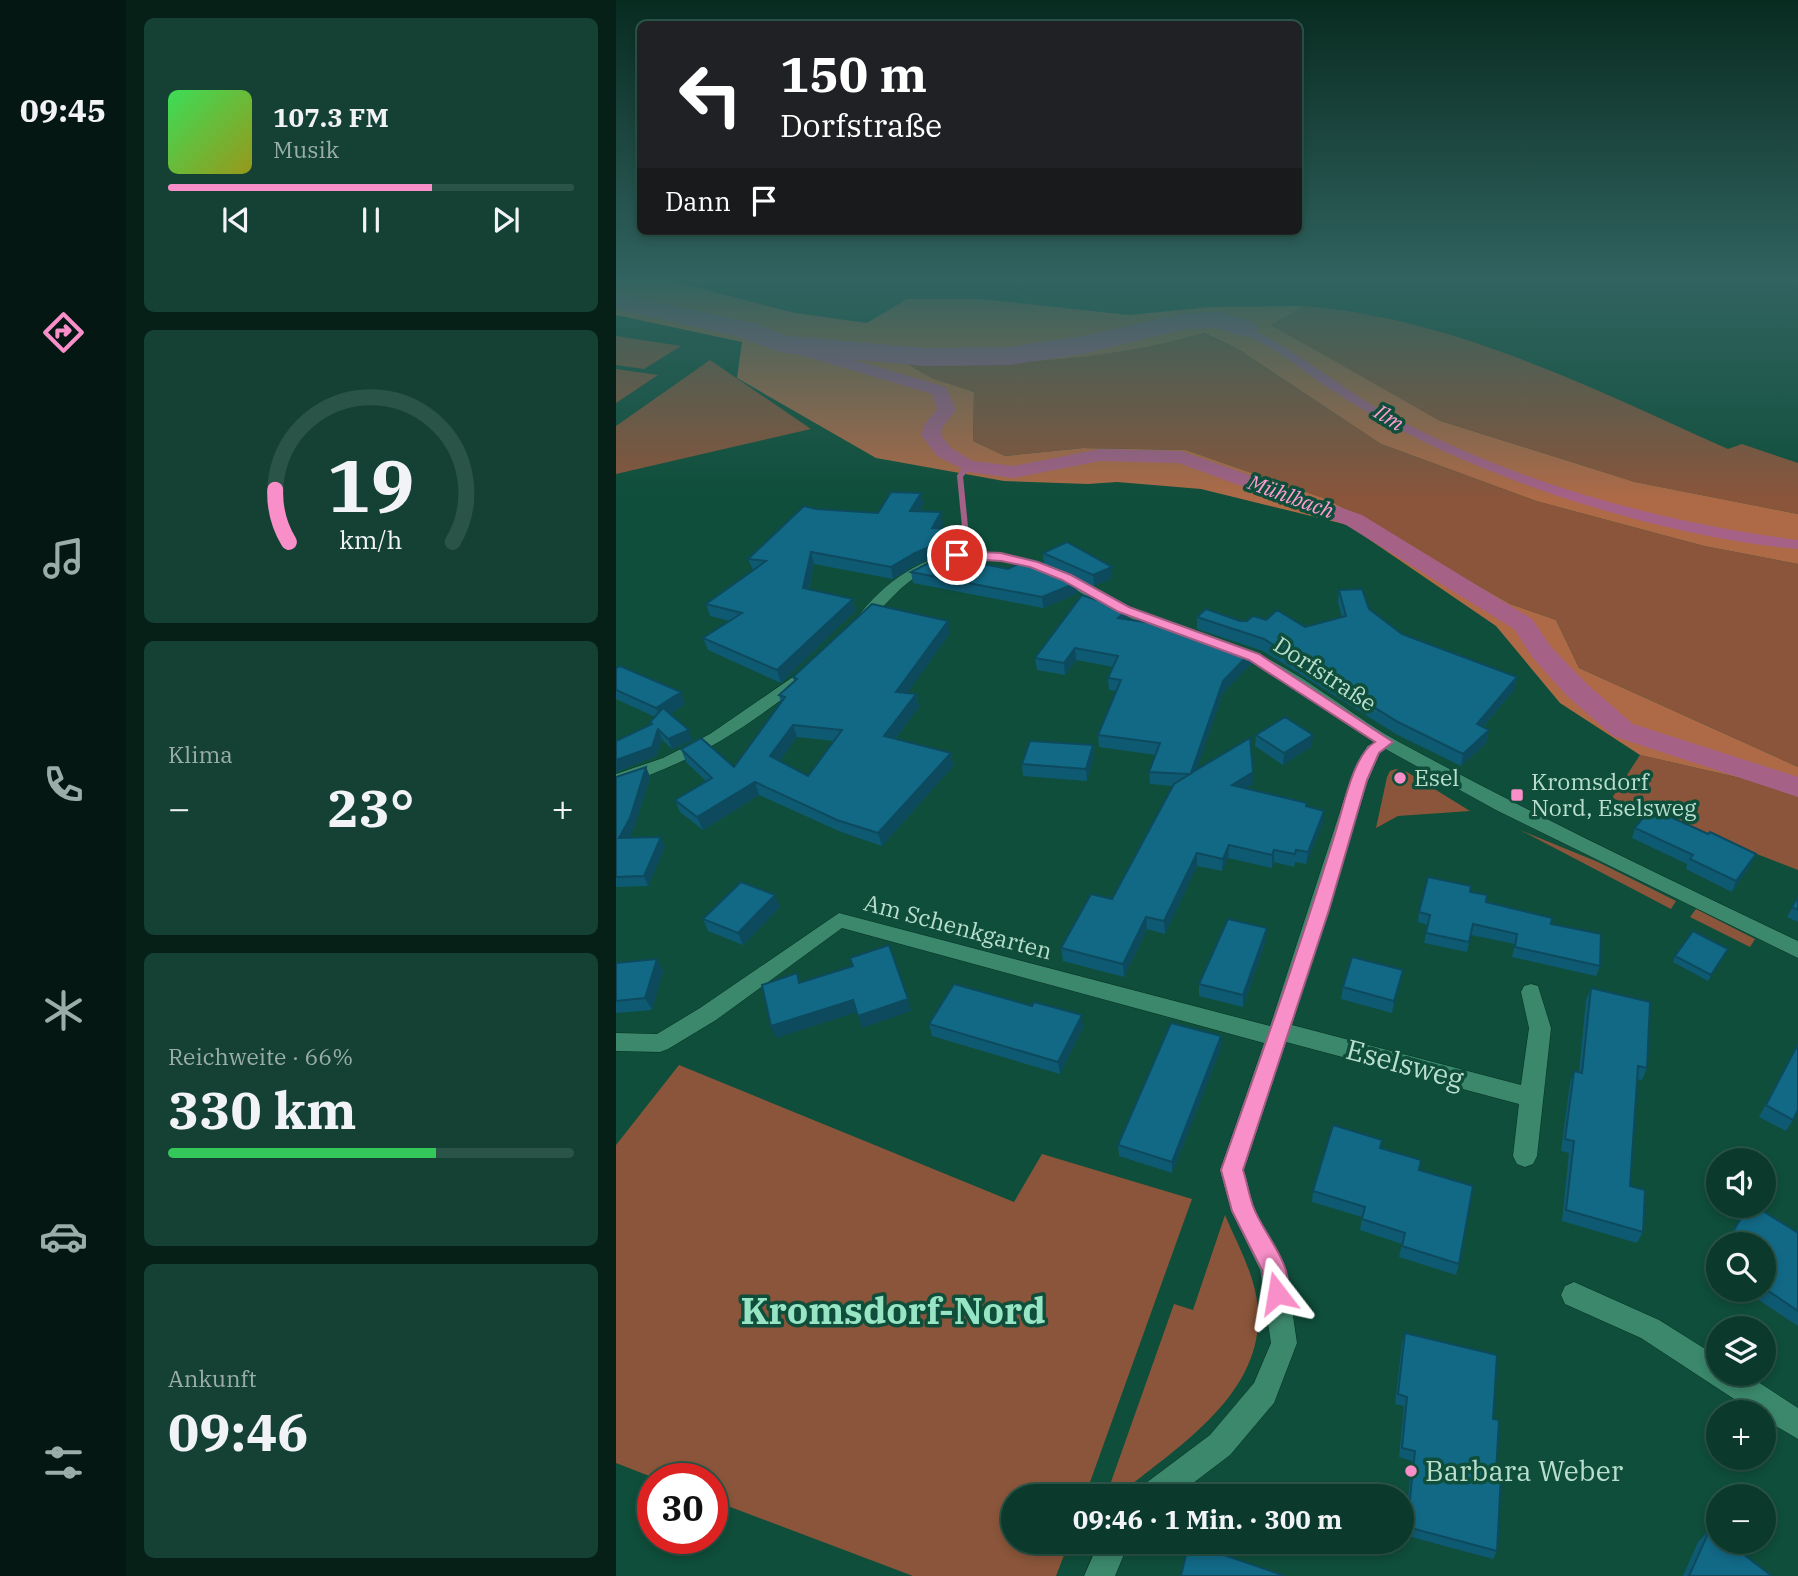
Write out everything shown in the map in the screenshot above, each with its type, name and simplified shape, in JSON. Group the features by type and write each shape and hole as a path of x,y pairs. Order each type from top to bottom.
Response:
{"street":[{"path":"846,635 902,579 924,565 957,555 977,554 1034,564 1124,610 1192,636"},
{"name":"Dorfstraße","path":"1217,644 1254,657 1386,742 1509,810 1798,950"},
{"path":"616,780 660,766 746,721 818,662"},
{"path":"1168,1484 1220,1445 1264,1393 1284,1343 1273,1268 1243,1211 1232,1170 1320,910 1359,780 1373,750 1386,742"},
{"name":"Am Schenkgarten","path":"616,1042 660,1043 708,1014 839,920 1278,1034"},
{"path":"1525,1156 1540,1028 1531,992"},
{"name":"Eselsweg","path":"1278,1034 1531,1097"},
{"path":"1574,1295 1650,1329 1706,1364"},
{"path":"1740,1386 1798,1425"},
{"path":"1099,1576 1109,1554"}],"shaded area":[{"path":"616,353 670,353 644,369 616,365"},
{"path":"741,353 1112,353 1005,362 908,364 931,378 974,392 973,441 1005,456 1083,448 1186,450 1329,500 1510,604 1556,620 1579,668 1798,767 1798,791 1640,755 1560,703 1496,626 1348,525 1201,489 1117,482 1088,484 1004,481 876,458 737,378"},
{"path":"1112,353 1243,353 1381,444 1536,501 1704,546 1798,564 1798,767 1579,668 1556,620 1510,604 1329,500 1186,450 1083,448 1005,456 973,441 974,392 930,378 907,363 1019,361"},
{"path":"1243,353 1319,353 1438,420 1635,482 1798,514 1798,564 1704,546 1536,501 1381,444"},
{"path":"1319,353 1503,353 1574,380 1728,449 1742,444 1798,463 1798,514 1635,482 1432,418"},
{"path":"710,360 811,429 616,474 616,426"},
{"path":"616,369 658,375 616,403"},
{"path":"1640,755 1798,791 1798,870 1612,798"},
{"path":"1396,769 1407,772 1470,811 1398,816 1376,828 1387,777 1390,771"},
{"path":"1520,830 1598,862 1676,901 1671,909"},
{"path":"1696,909 1755,939 1750,947 1690,917"},
{"path":"679,1065 1014,1202 1042,1154 1192,1199 1089,1484 1001,1484 1001,1554 1064,1554 1056,1576 913,1576 728,1506 728,1463 637,1463 637,1471 616,1463 616,1145"},
{"path":"1225,1215 1246,1261 1255,1290 1258,1325 1252,1356 1238,1384 1195,1434 1133,1484 1110,1484 1174,1304 1193,1310"}],"water":[{"path":"1278,353 1292,353 1375,407 1493,463 1592,497 1643,511 1694,523 1798,540 1798,549 1741,542 1681,530 1557,496 1437,448 1383,421 1333,391"}],"building":[{"path":"891,492 921,493 910,511 941,512 932,528 952,529 947,540 915,553 891,567 811,552 803,588 853,599 777,670 703,638 742,613 706,604 766,561 748,559 804,506 878,513"},
{"path":"1067,542 1112,567 1093,575 1043,553"},
{"path":"942,556 1008,569 1027,560 1076,583 1042,597 911,572"},
{"path":"1362,589 1369,609 1402,634 1517,677 1477,724 1489,730 1463,754 1398,722 1264,639 1197,617 1206,609 1240,621 1247,621 1253,616 1266,620 1277,610 1305,627 1346,616 1339,590"},
{"path":"1082,595 1127,610 1118,618 1184,628 1251,652 1223,681 1191,773 1250,738 1253,772 1232,785 1307,803 1306,806 1324,811 1308,852 1296,850 1295,854 1274,850 1272,855 1229,845 1223,859 1197,853 1164,921 1146,917 1123,964 1061,948 1091,894 1112,899 1174,784 1190,774 1149,772 1160,743 1098,735 1121,680 1108,678 1118,656 1075,648 1064,663 1035,658"},
{"path":"872,604 948,621 896,692 916,694 884,736 951,753 878,833 837,820 755,782 697,817 675,800 712,778 681,749 701,738 734,767 785,697 779,695 797,679 793,677","holes":["793,725 842,730 808,776 770,756"]},
{"path":"620,666 681,692 656,708 616,690 616,668"},
{"path":"663,708 689,730 668,739 658,729 652,747 616,760 616,741 652,724 650,722"},
{"path":"1285,717 1313,735 1284,753 1256,735"},
{"path":"1030,741 1093,745 1086,769 1022,764"},
{"path":"646,767 630,818 619,838 661,837 644,876 616,877 616,777"},
{"path":"1651,808 1756,854 1736,881 1690,859 1693,855 1635,828"},
{"path":"1428,877 1471,886 1470,892 1487,895 1486,902 1552,918 1551,924 1601,934 1600,966 1515,947 1517,934 1473,924 1469,942 1426,933 1430,915 1419,912"},
{"path":"741,882 775,895 738,933 703,919"},
{"path":"1798,897 1798,910 1792,907"},
{"path":"1228,919 1267,928 1243,995 1199,984"},
{"path":"1693,931 1728,949 1711,975 1675,956"},
{"path":"889,945 908,999 858,1016 853,1000 771,1026 762,985 797,973 799,983 853,966 850,958"},
{"path":"1352,957 1403,970 1394,1001 1343,987"},
{"path":"657,959 645,998 616,1001 616,963"},
{"path":"954,984 1032,1006 1034,1002 1082,1015 1058,1062 929,1024"},
{"path":"1591,988 1650,1002 1647,1068 1638,1066 1630,1186 1645,1190 1643,1232 1566,1210 1574,1141 1565,1139 1574,1071 1582,1073"},
{"path":"1171,1023 1221,1036 1172,1162 1118,1145"},
{"path":"1798,1044 1798,1110 1793,1120 1766,1105"},
{"path":"1333,1125 1382,1140 1380,1148 1421,1160 1419,1170 1473,1186 1459,1264 1402,1246 1405,1233 1362,1219 1365,1207 1313,1191"},
{"path":"1741,1218 1774,1218 1798,1233 1798,1311 1776,1296 1776,1232 1733,1232"},
{"path":"1405,1333 1497,1355 1493,1419 1499,1420 1496,1472 1501,1474 1497,1551 1414,1529 1414,1484 1412,1484 1415,1451 1402,1448 1407,1397 1398,1394"},
{"path":"1706,1538 1706,1554 1743,1554 1772,1576 1689,1576"},
{"path":"1186,1554 1221,1554 1285,1576 1181,1576"}],"waterway":[{"name":"Mühlbach","path":"812,353 940,391 947,410 934,425 931,435 944,452 968,466 1014,472 1100,455 1181,457 1354,520 1523,624 1542,653 1577,690 1623,730 1798,787"},
{"name":"Ilm","path":"876,353 924,357 1010,356 1033,353"},
{"path":"967,547 960,476 968,466"}],"place":[{"name":"Esel","path":"1400,778"},
{"name":"Kromsdorf Nord, Eselsweg","path":"1517,795"},
{"name":"Barbara Weber","path":"1411,1471"}],"district":[{"name":"Kromsdorf-Nord","path":"893,1311"}],"route":[{"path":"957,555 977,554 1034,564 1124,610 1254,657 1386,742 1373,750 1359,780 1320,910 1232,1170 1243,1211 1273,1268 1277,1293"}]}
